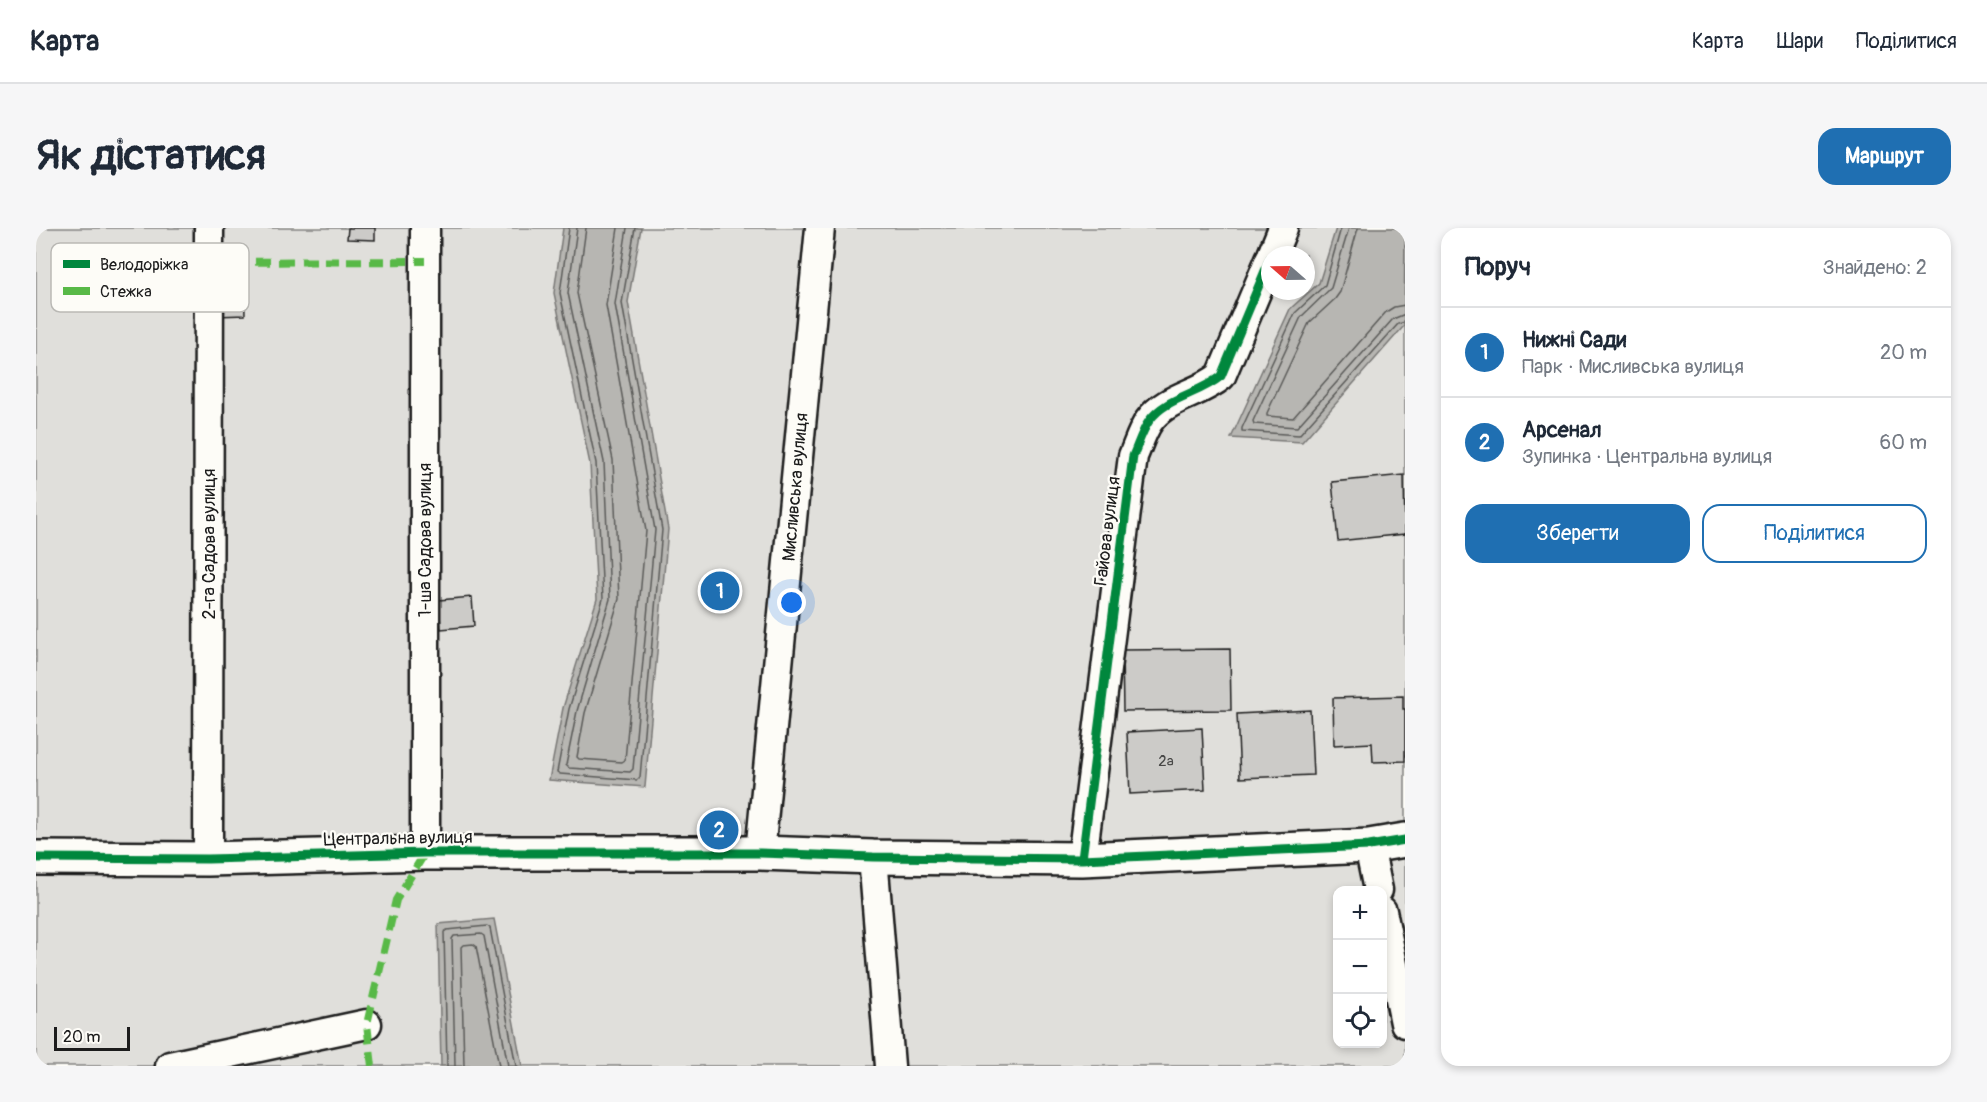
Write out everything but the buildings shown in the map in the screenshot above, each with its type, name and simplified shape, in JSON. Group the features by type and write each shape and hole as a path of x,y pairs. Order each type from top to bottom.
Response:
{"street":[{"name":"2-га Садова вулиця","path":"209,228 209,243"},
{"name":"1-ша Садова вулиця","path":"425,228 425,853"},
{"name":"Мисливська вулиця","path":"760,853 820,228"},
{"name":"Гайова вулиця","path":"1276,246 1283,228"},
{"name":"Гайова вулиця","path":"1082,859 1133,456 1149,421 1167,404 1208,387 1221,376 1261,281"},
{"name":"2-га Садова вулиця","path":"208,859 209,312"},
{"name":"Центральна вулиця","path":"36,858 208,859 425,853 760,853 873,857 1082,859 1369,846 1405,840"},
{"path":"1369,846 1377,886"},
{"path":"873,857 890,1066"},
{"path":"1387,931 1405,1023"},
{"path":"170,1066 367,1024"}],"shaded area":[{"path":"36,228 1405,228 1405,1066 36,1066"}],"water":[{"path":"563,228 641,228 628,302 668,529 645,787 549,780 563,708 597,599 590,464 554,293"},
{"path":"1336,228 1405,228 1404,326 1302,442 1231,438 1290,309 1300,300 1315,300 1315,287 1319,283"},
{"path":"494,919 522,1066 441,1066 438,924"}],"marked path":[{"path":"249,262 425,261"},
{"path":"372,1066 367,1024 396,900 425,853"}],"cycle path":[{"path":"1082,859 1133,456 1144,429 1156,413 1173,401 1202,388 1221,376 1261,280"},
{"path":"36,858 208,859 425,853 760,853 873,857 1082,859 1369,846 1405,840"}],"place":[{"name":"Нижні Сади","path":"720,591"},
{"name":"Арсенал","path":"719,830"}]}
